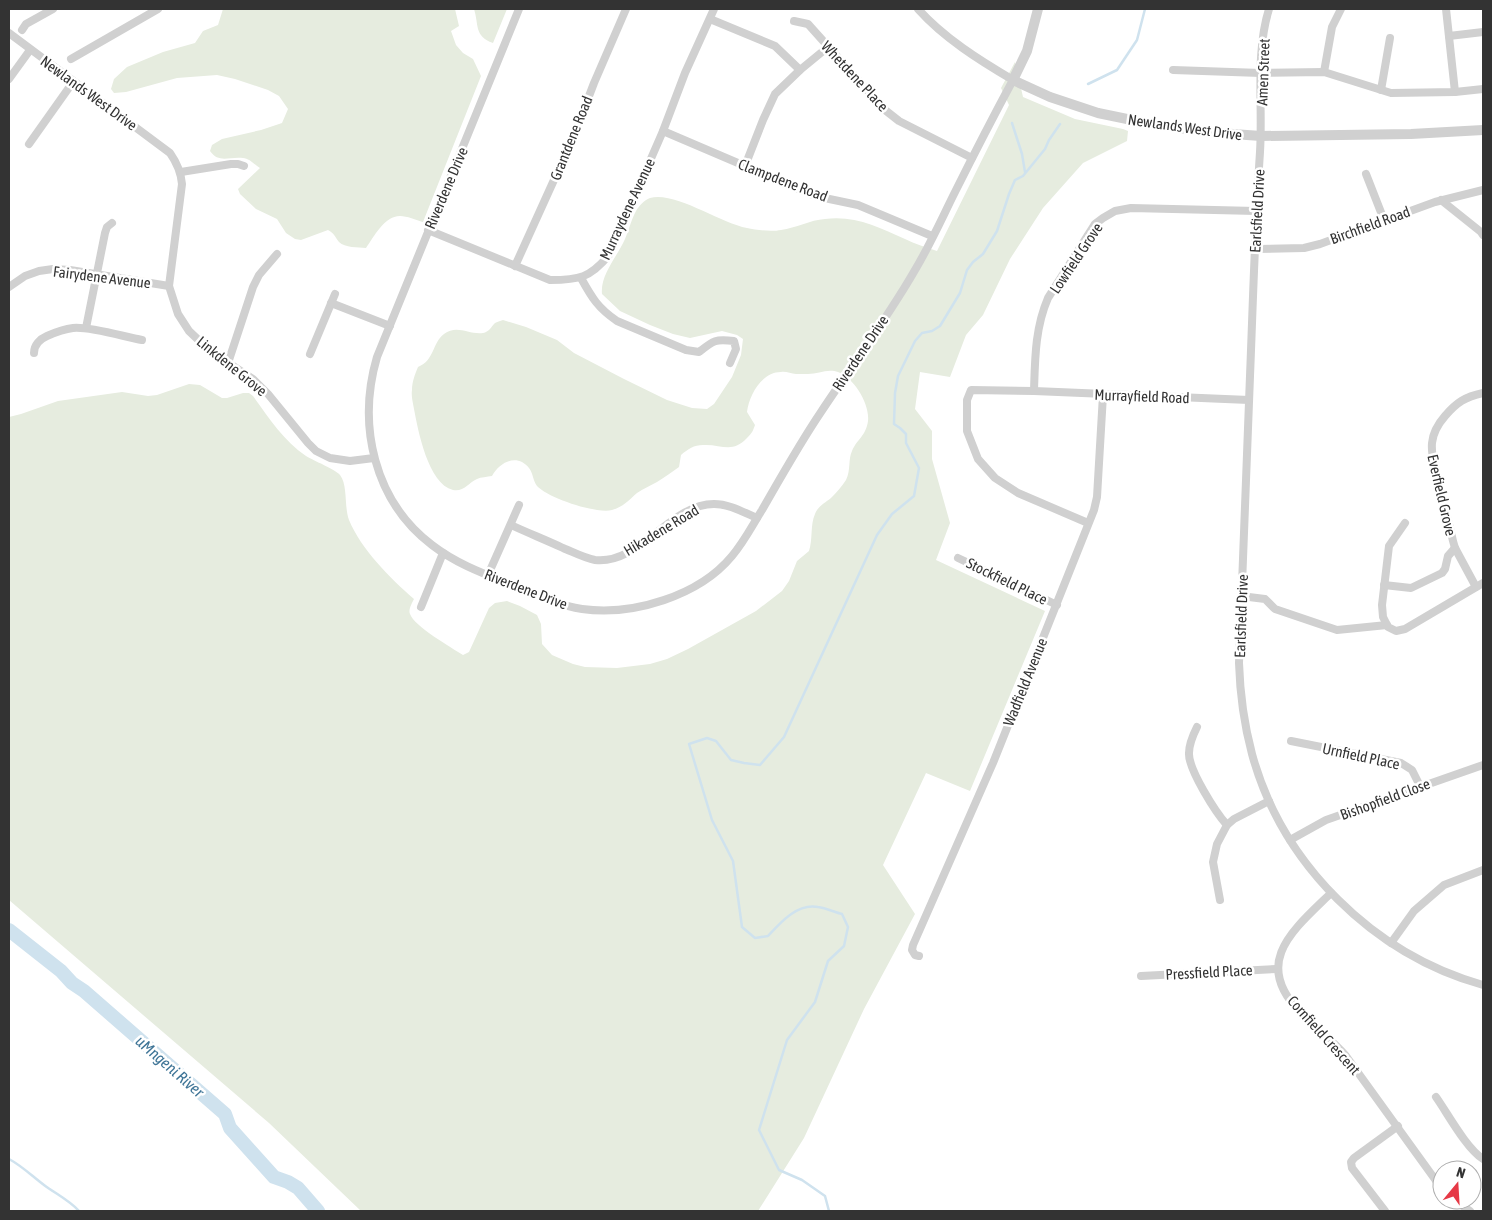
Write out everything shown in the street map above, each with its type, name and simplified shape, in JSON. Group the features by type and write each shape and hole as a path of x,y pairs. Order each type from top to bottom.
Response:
{"street":[{"path":"22,30 26,24 53,9"},
{"path":"71,59 158,9"},
{"name":"Riverdene Drive","path":"519,9 377,358 368,403 369,434 374,458 387,492 406,519 426,541 462,564 548,600 582,609 610,610 633,608 658,602 674,596 710,575 730,558 747,535 819,415 916,269 1013,80"},
{"name":"Grantdene Road","path":"515,266 573,138 626,9"},
{"name":"Murraydene Avenue","path":"582,278 598,268 608,255 714,9"},
{"name":"Newlands West Drive","path":"918,9 950,38 1013,80 1050,97 1098,113 1189,130 1261,136 1411,134 1483,130"},
{"path":"1013,80 1027,51 1038,9"},
{"name":"Amen Street","path":"1261,136 1261,72 1263,41 1269,9"},
{"path":"1324,72 1332,27 1341,9"},
{"path":"1446,9 1455,92"},
{"path":"710,19 776,46 800,70"},
{"name":"Whetdene Place","path":"794,21 808,24 885,110 899,121 972,158"},
{"path":"1449,36 1483,32"},
{"name":"Newlands West Drive","path":"9,34 170,153 181,172"},
{"path":"1381,90 1390,38"},
{"path":"745,166 775,94 828,47"},
{"path":"9,79 30,50"},
{"path":"1172,70 1324,72 1391,93 1455,92 1483,88"},
{"path":"29,144 73,82"},
{"name":"Clampdene Road","path":"663,131 816,196 858,206 932,236"},
{"name":"Earlsfield Drive","path":"1261,136 1256,211 1239,664 1240,692 1252,755 1269,801 1290,840 1331,893 1354,915 1413,957 1470,982 1483,985"},
{"path":"181,172 231,164 244,166"},
{"name":"Linkdene Grove","path":"181,172 181,195 169,286 178,314 189,330 208,350 253,379 316,450 325,456 344,461 374,458"},
{"path":"1366,174 1384,220"},
{"name":"Birchfield Road","path":"1255,249 1304,248 1320,244 1441,200 1483,190"},
{"path":"1441,200 1483,235"},
{"name":"Lowfield Grove","path":"1034,391 1036,356 1042,312 1048,298 1096,224 1103,218 1115,211 1132,208 1256,211"},
{"path":"86,328 105,233 107,227 112,222"},
{"path":"428,230 550,280 582,278 593,299 611,317 686,350 699,352 718,339 734,341 736,348 730,364"},
{"path":"228,363 253,287 259,275 277,254"},
{"name":"Fairydene Avenue","path":"9,287 25,276 52,269 97,274 169,286"},
{"path":"310,354 336,294"},
{"path":"331,303 390,326"},
{"path":"34,353 36,346 44,337 60,330 72,328 86,328 142,340"},
{"name":"Murrayfield Road","path":"1088,523 1018,493 995,478 978,459 967,431 967,400 969,392 976,389 1249,400"},
{"name":"Everfield Grove","path":"1480,585 1455,548 1440,492 1431,445 1434,433 1442,419 1453,406 1468,397 1483,393"},
{"name":"Wadfield Avenue","path":"919,956 912,950 913,945 993,763 1094,510 1097,497 1102,395"},
{"name":"Hikadene Road","path":"511,525 581,556 596,560 628,552 682,514 699,506 714,504 728,506 757,518"},
{"path":"488,575 519,505"},
{"path":"1405,523 1389,546 1382,604 1383,617 1388,627 1396,631 1405,629 1480,585"},
{"path":"1384,585 1411,588 1442,573 1448,556 1455,548"},
{"path":"421,607 443,553"},
{"name":"Stockfield Place","path":"958,558 1056,605"},
{"path":"1241,596 1265,599 1274,609 1337,630 1387,625"},
{"path":"1197,727 1190,747 1189,760 1206,794 1227,825"},
{"name":"Urnfield Place","path":"1291,742 1401,763 1412,770 1420,786"},
{"name":"Bishopfield Close","path":"1290,840 1326,820 1483,764"},
{"path":"1220,900 1214,870 1214,856 1217,844 1227,825 1234,819 1269,801"},
{"path":"1391,943 1414,911 1444,885 1483,870"},
{"path":"1278,969 1280,953 1290,935 1331,893"},
{"name":"Pressfield Place","path":"1140,976 1278,969"},
{"name":"Cornfield Crescent","path":"1278,969 1279,978 1292,1002 1346,1056 1432,1175"},
{"path":"1436,1097 1477,1155 1483,1159"},
{"path":"1385,1211 1352,1168 1351,1162 1398,1126"}],"shaded area":[{"path":"223,9 455,9 459,26 451,31 456,45 463,53 473,59 481,76 423,222 400,216 389,219 366,248 342,244 328,230 301,240 295,239 286,233 277,219 256,209 240,194 238,189 260,168 245,158 225,159 213,155 210,151 212,145 222,139 282,123 288,109 279,96 268,90 217,75 177,78 126,92 114,93 111,89 114,79 127,67 163,52 195,43 203,31 218,25"},
{"path":"474,9 507,9 493,43 480,33"},
{"path":"1015,62 1023,97 1075,119 1128,131 1127,141 1083,163 1043,208 1010,259 983,315 966,335 950,377 920,372 915,409 932,431 932,459 950,523 936,560 1045,611 970,791 926,773 883,865 915,914 864,1009 804,1138 758,1211 361,1211 269,1123 9,900 9,417 58,401 122,392 148,396 157,395 189,384 200,385 222,398 249,393 277,429 298,450 340,475 344,484 349,520 354,531 386,572 414,599 410,606 410,614 413,619 463,655 469,652 489,608 495,603 507,601 537,615 541,624 542,644 552,655 573,664 585,667 617,668 650,664 667,659 756,611 782,591 789,581 797,561 809,551 813,518 816,511 833,496 846,480 852,451 867,426 868,414 864,400 850,380 834,371 808,374 783,372 768,376 762,380 750,399 747,412 755,425 742,443 731,447 703,445 691,448 681,455 679,467 637,493 626,503 612,510 605,511 573,504 543,491 537,486 529,468 524,463 514,460 504,463 492,476 477,479 460,490 453,490 444,486 431,467 418,430 412,387 418,367 428,360 437,342 449,331 458,330 483,333 495,323 503,320 557,340 574,353 667,400 692,408 707,409 714,404 732,377 741,355 743,339 737,335 722,331 690,338 673,334 620,311 602,294 606,273 622,246 634,214 640,205 650,198 672,199 736,225 751,229 777,231 819,220 836,218 856,220 876,226 937,251 1009,105 1001,88"}],"waterway":[{"path":"1088,84 1117,70 1137,40 1145,9"},
{"path":"1012,123 1022,154 1025,172"},
{"path":"829,1211 825,1196 802,1180 779,1170 759,1130 787,1040 815,1002 828,961 844,946 848,927 842,914 810,907 803,908 790,915 768,936 755,938 742,927 733,861 712,820 689,744 707,738 716,741 731,760 760,765 784,737 877,535 892,514 914,496 919,468 906,443 906,434 894,424 895,393 898,376 915,341 922,333 932,331 940,326 960,293 967,270 983,254 997,231 1015,180 1023,176 1045,149 1060,124"},
{"name":"uMngeni River","path":"9,930 61,971 72,983 84,991 225,1114 230,1128 274,1177 298,1188 318,1211"},
{"path":"9,1159 67,1200 79,1211"}]}
